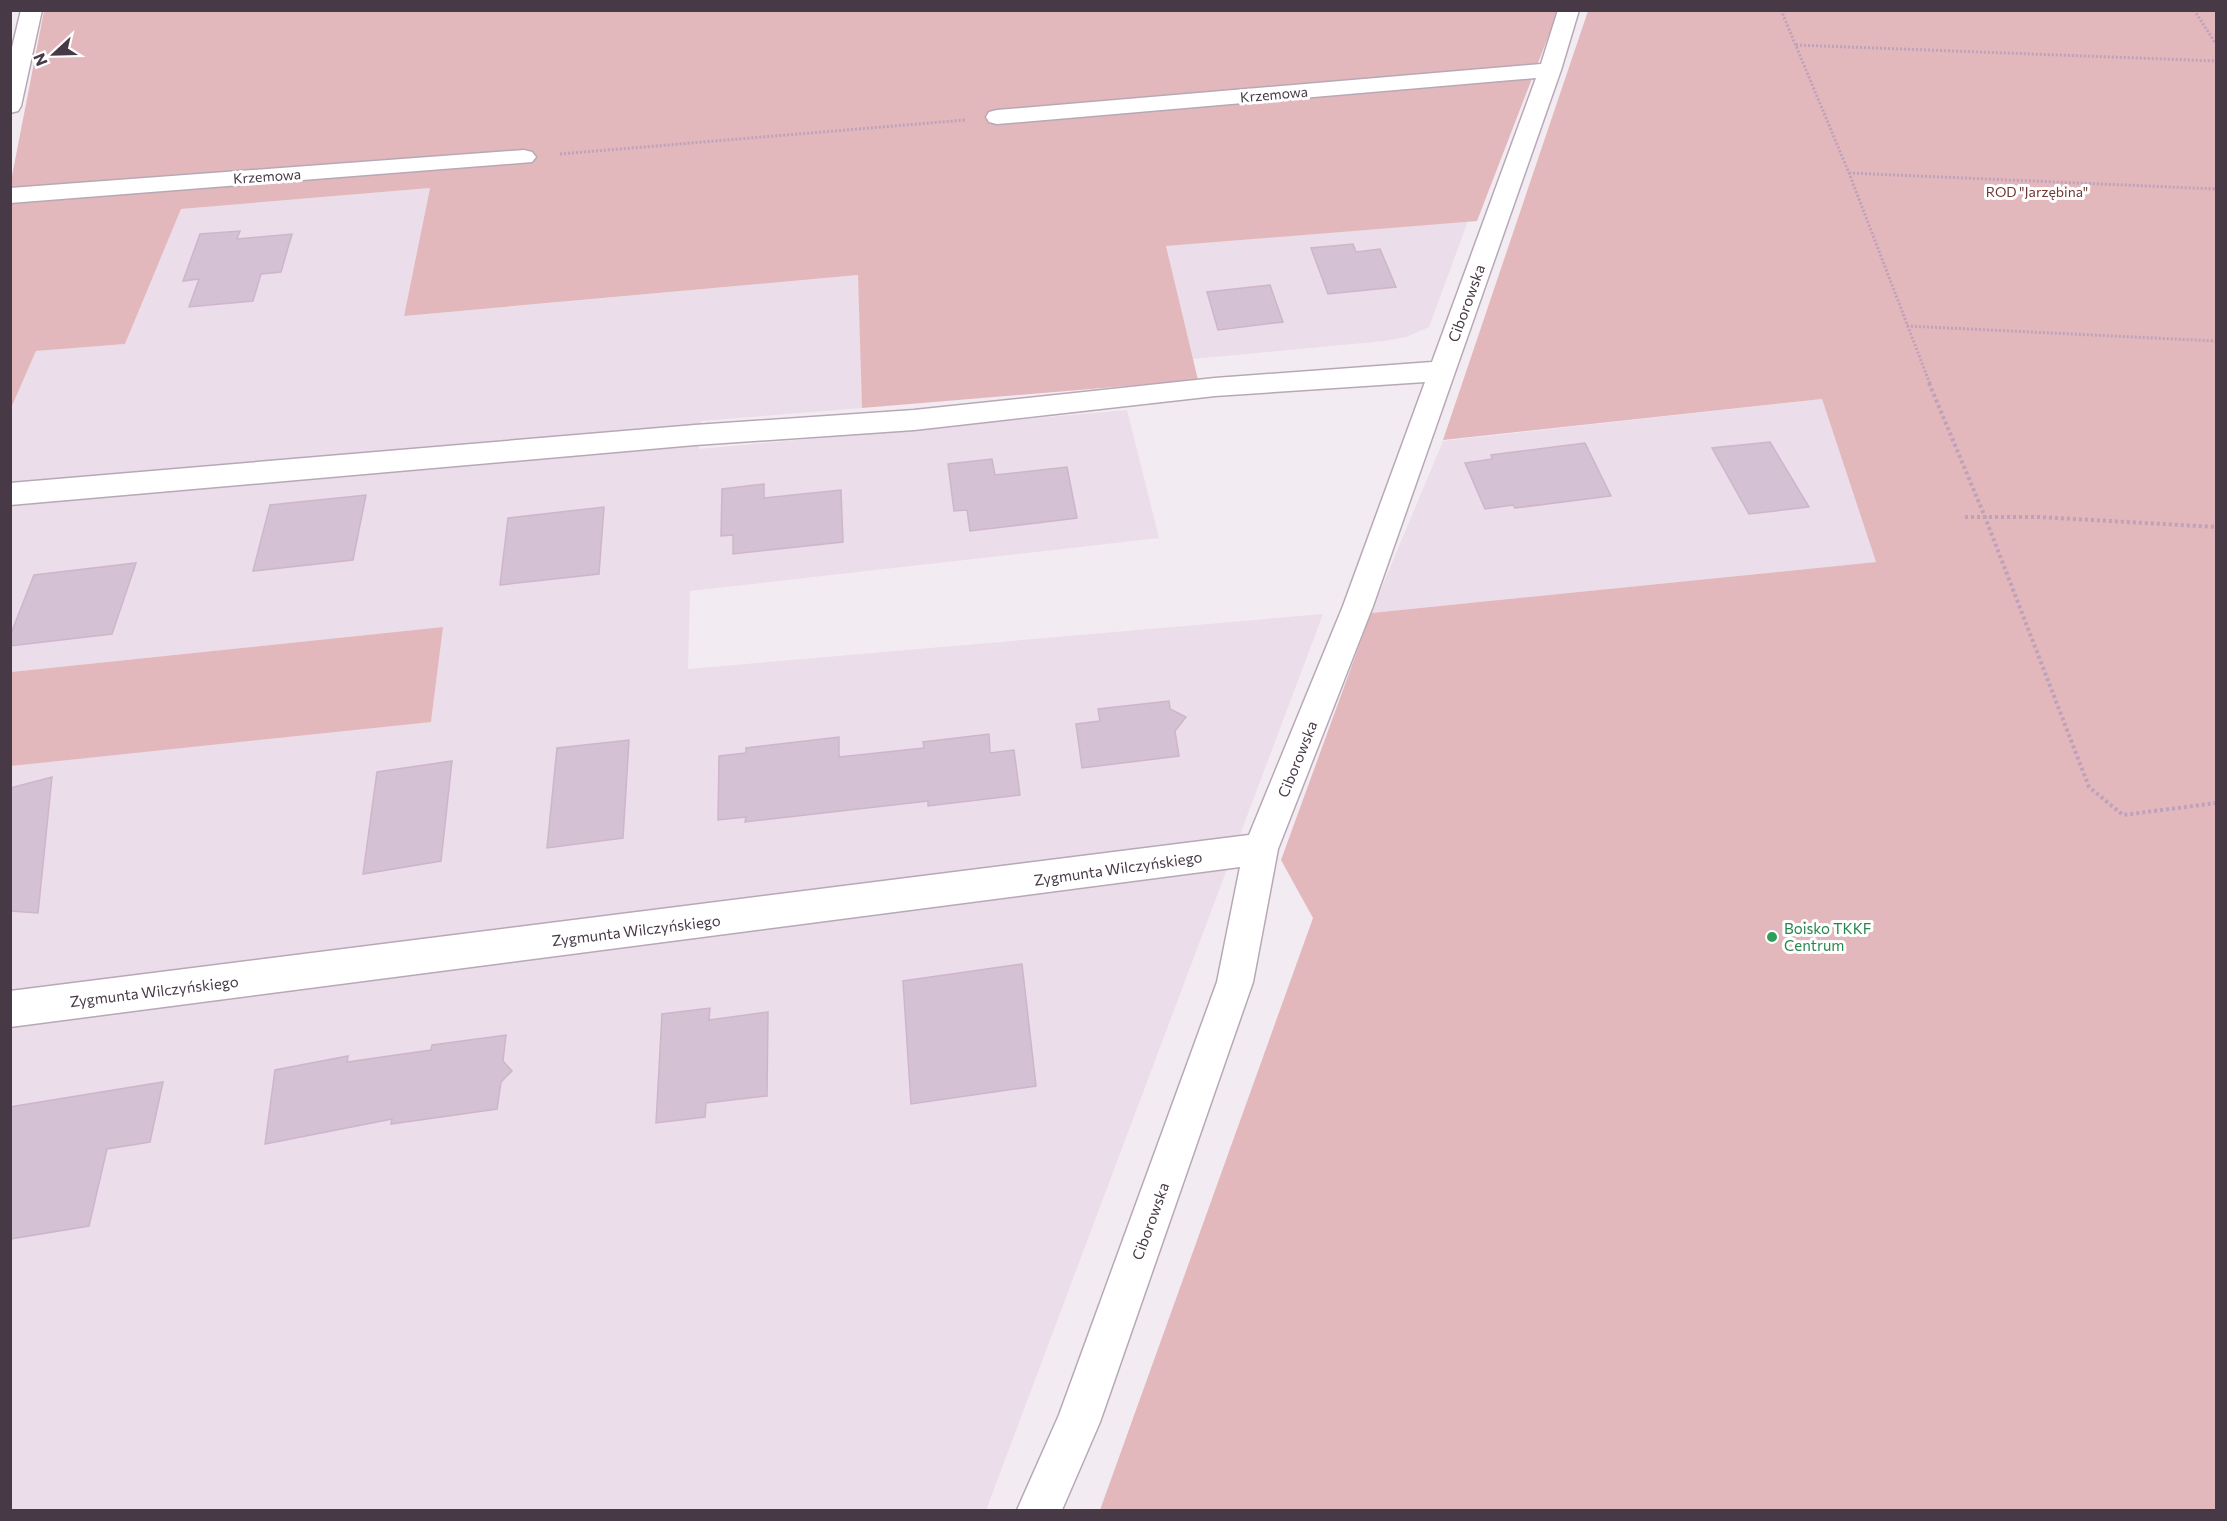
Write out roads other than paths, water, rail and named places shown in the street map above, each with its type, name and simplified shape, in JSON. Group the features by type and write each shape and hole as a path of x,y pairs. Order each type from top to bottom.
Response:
{"street":[{"path":"10,106 32,10"},
{"name":"Ciborowska","path":"1039,1510 1078,1422 1235,982 1261,849 1358,606 1550,70 1569,10"},
{"name":"Krzemowa","path":"997,117 1550,70"},
{"name":"Krzemowa","path":"10,196 524,157"},
{"path":"10,494 695,435 914,420 1215,387 1442,371"},
{"name":"Zygmunta Wilczyńskiego","path":"10,1009 1067,876 1261,849"}],"place":[{"name":"Boisko TKKF Centrum","path":"1772,937"}],"park label":[{"name":"ROD \"Jarzębina\"","path":"2037,191"}]}
